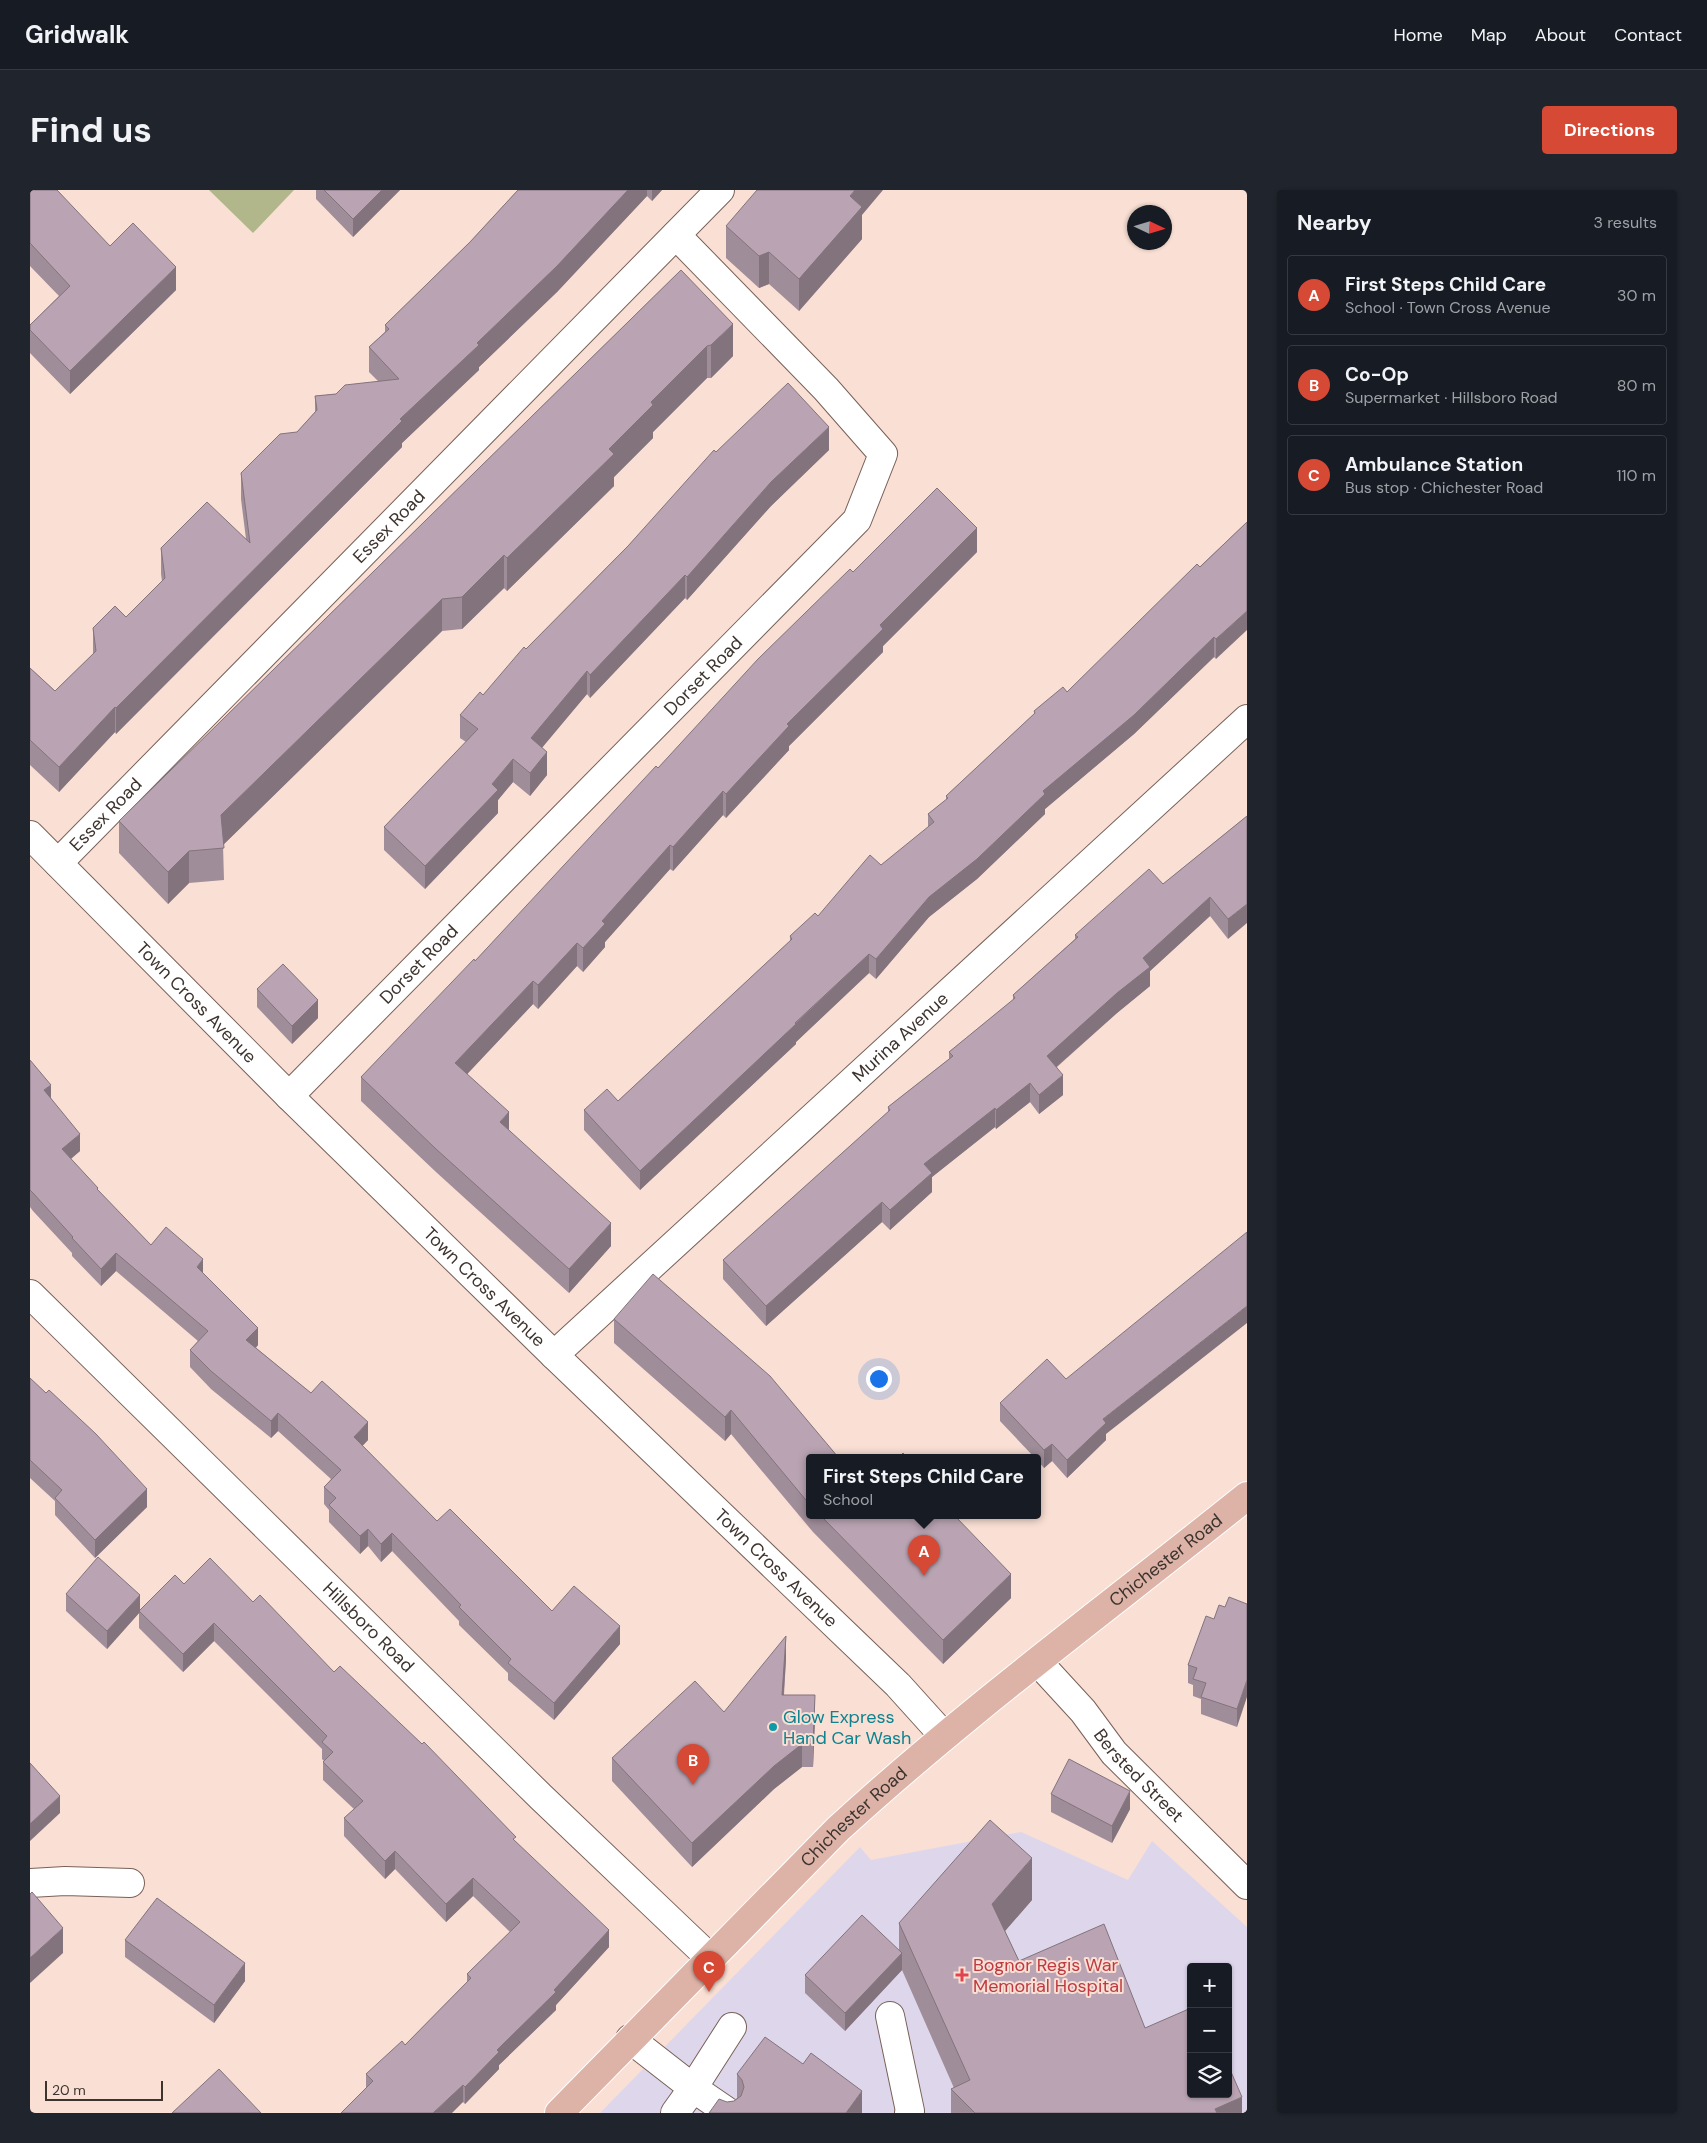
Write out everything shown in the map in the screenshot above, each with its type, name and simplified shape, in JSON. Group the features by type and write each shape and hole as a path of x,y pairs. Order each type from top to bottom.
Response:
{"main road":[{"name":"Chichester Road","path":"559,2113 838,1829 886,1785 944,1736 1247,1496"}],"street":[{"name":"Essex Road","path":"58,863 720,190"},
{"name":"Dorset Road","path":"289,1096 857,520 883,454 826,388 676,236"},
{"name":"Murina Avenue","path":"554,1355 1247,720"},
{"name":"Town Cross Avenue","path":"30,835 289,1096 554,1355 898,1685 944,1736"},
{"name":"Hillsboro Road","path":"30,1294 541,1797 710,1958"},
{"name":"Bersted Street","path":"1038,1662 1083,1711 1114,1753 1247,1884"},
{"path":"30,1883 64,1880 130,1883"},
{"path":"890,2016 909,2113"},
{"path":"674,2113 693,2088 732,2027"},
{"path":"630,2039 693,2088 728,2112"}],"shaded area":[{"name":"Bognor Regis War Memorial Hospital","path":"1021,1832 1128,1880 1152,1841 1247,1927 1247,2113 600,2113 860,1847 871,1860"}],"green space":[{"path":"209,190 294,190 253,233"}],"building":[{"path":"30,190 57,190 110,246 133,223 176,267 70,371 30,330 30,325 70,286 30,243"},
{"path":"324,190 382,190 353,219"},
{"path":"518,190 628,190 557,266 477,343 479,345 400,419 402,421 115,707 59,767 30,740 30,668 55,691 96,651 93,628 115,606 126,617 165,578 161,548 207,502 250,543 241,473 280,434 297,432 317,410 315,396 336,394 345,385 399,379 369,347 389,329 385,325 470,242"},
{"path":"757,190 855,190 850,196 862,207 799,279 769,252 759,256 726,226"},
{"path":"681,270 733,324 711,345 707,346 651,402 653,405 609,449 614,454 507,558 504,555 462,597 442,599 221,815 224,848 189,851 168,872 119,821"},
{"path":"788,383 829,427 771,482 687,577 685,575 590,675 587,671 531,738 547,752 530,773 513,759 492,784 498,790 425,866 384,827 478,729 460,715 480,692 483,695 524,647 526,649 628,546 714,450 716,452"},
{"path":"937,488 977,528 880,625 883,629 787,724 789,726 726,794 723,791 673,847 670,845 602,921 605,924 583,948 577,943 538,985 533,981 455,1063 509,1112 500,1122 611,1223 569,1269 436,1149 361,1077 474,959 475,961 656,766 658,768 758,659 850,569 853,572"},
{"path":"1247,522 1247,611 1216,639 1214,637 1134,715 1043,791 1045,794 977,859 929,897 876,959 869,954 640,1171 584,1110 607,1089 618,1101 792,939 790,936 815,913 818,916 870,855 881,865 934,822 928,814 948,798 946,796 1035,713 1034,711 1063,687 1067,692 1197,564 1200,567"},
{"path":"1247,816 1247,904 1228,919 1210,897 1143,958 1150,967 1117,993 1047,1056 1063,1075 1039,1095 1030,1083 996,1110 995,1108 924,1164 932,1173 890,1210 882,1202 766,1306 723,1260 890,1110 888,1107 953,1056 949,1052 1015,998 1013,995 1078,937 1075,935 1149,869 1163,884"},
{"path":"283,964 318,1000 292,1026 257,989"},
{"path":"30,1060 51,1085 44,1090 80,1134 62,1149 97,1189 151,1245 166,1227 203,1259 197,1267 258,1328 246,1340 311,1393 322,1381 368,1422 354,1437 437,1521 450,1509 552,1611 574,1586 620,1626 554,1703 508,1663 511,1659 459,1607 461,1605 392,1533 381,1544 368,1529 360,1536 329,1505 336,1498 324,1487 341,1470 278,1413 271,1421 211,1371 190,1350 208,1331 116,1253 101,1269 30,1190"},
{"path":"1247,1232 1247,1306 1103,1419 1106,1423 1067,1460 1052,1444 1044,1450 1000,1403 1047,1359 1066,1379"},
{"path":"653,1274 770,1376 835,1454 806,1454 806,1500 731,1410 725,1417 614,1319"},
{"path":"30,1378 46,1393 49,1390 96,1434 147,1489 95,1540 55,1498 62,1490 30,1460"},
{"path":"824,1519 958,1519 1011,1574 943,1640"},
{"path":"98,1557 140,1595 107,1631 66,1594"},
{"path":"210,1558 253,1602 260,1595 334,1672 340,1666 422,1744 424,1742 516,1837 513,1839 609,1930 554,1990 556,1992 497,2050 499,2052 465,2087 463,2085 433,2113 341,2113 373,2081 366,2074 402,2041 405,2045 471,1978 467,1974 520,1922 473,1878 446,1904 395,1851 385,1861 344,1818 363,1801 323,1762 333,1752 322,1742 327,1736 214,1623 183,1654 139,1611 175,1575 184,1584"},
{"path":"1229,1597 1247,1604 1247,1680 1237,1709 1201,1697 1206,1683 1193,1679 1197,1668 1188,1665 1206,1616 1214,1619 1219,1605 1225,1607"},
{"path":"786,1636 782,1695 815,1695 813,1744 802,1744 774,1766 692,1843 612,1758 695,1681 724,1712"},
{"path":"1069,1759 1130,1791 1112,1826 1051,1794"},
{"path":"30,1763 60,1796 30,1824"},
{"path":"990,1820 1032,1858 992,1904 1019,1961 1104,1924 1145,2028 1187,2010 1187,2098 1232,2098 1232,2074 1242,2097 1215,2109 1217,2113 975,2113 951,2089 970,2080 899,1923"},
{"path":"32,1892 63,1928 30,1958 30,1894"},
{"path":"157,1898 245,1963 214,2005 125,1940"},
{"path":"862,1915 902,1953 845,2013 805,1975"},
{"path":"765,2037 803,2064 811,2053 862,2091 846,2113 709,2113 719,2099 727,2102 734,2101 741,2096 744,2087 742,2080 737,2074"},
{"path":"219,2069 261,2113 172,2113"}],"place":[{"name":"First Steps Child Care","path":"924,1576"},
{"name":"Glow Express Hand Car Wash","path":"773,1727"},
{"name":"Co-Op","path":"693,1785"},
{"name":"Bognor Regis War Memorial Hospital","path":"962,1975"},
{"name":"Ambulance Station","path":"709,1992"}]}
